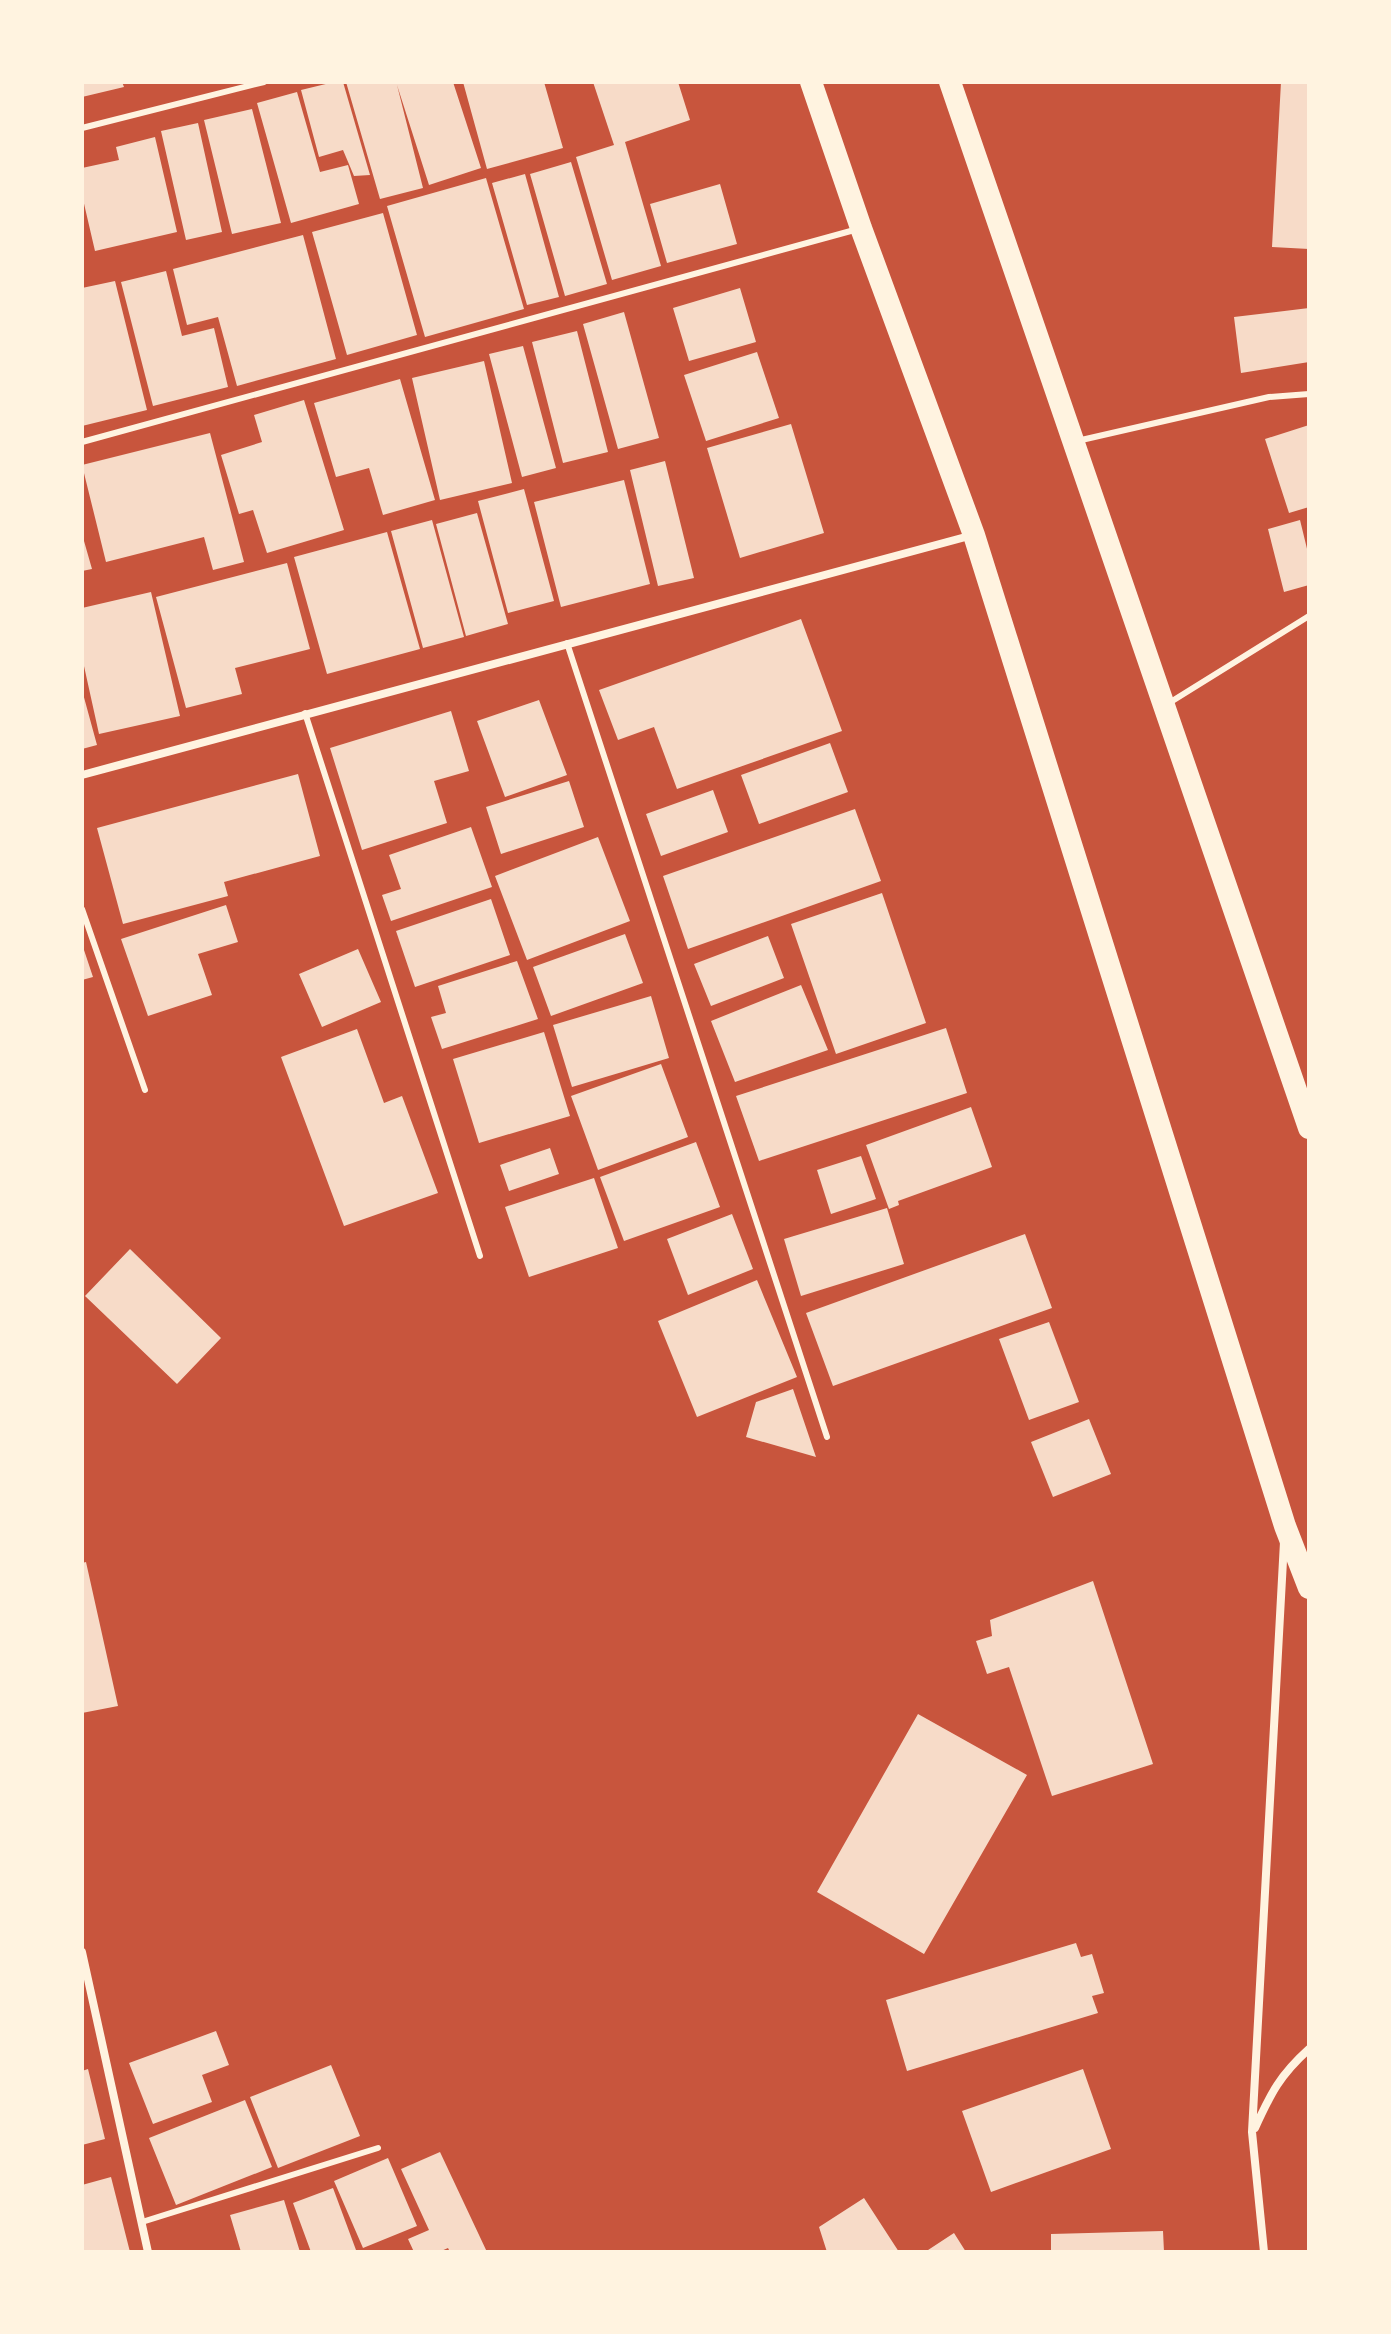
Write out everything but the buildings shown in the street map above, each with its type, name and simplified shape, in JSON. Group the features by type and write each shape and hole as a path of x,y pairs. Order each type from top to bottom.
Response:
{"highway":[{"path":"811,82 974,535 1285,1526 1309,1588"},
{"path":"950,82 1309,1128"}],"street":[{"path":"82,775 974,535"},
{"path":"1264,2252 1252,2132 1285,1526"},
{"path":"82,1956 148,2252"},
{"path":"1252,2132 1274,2087 1309,2049"}],"lane":[{"path":"82,128 264,82"},
{"path":"82,442 861,228"},
{"path":"1074,442 1269,397 1309,394"},
{"path":"1164,706 1309,616"},
{"path":"567,643 827,1437"},
{"path":"305,713 480,1256"},
{"path":"82,909 145,1090"},
{"path":"142,2222 378,2148"}]}
